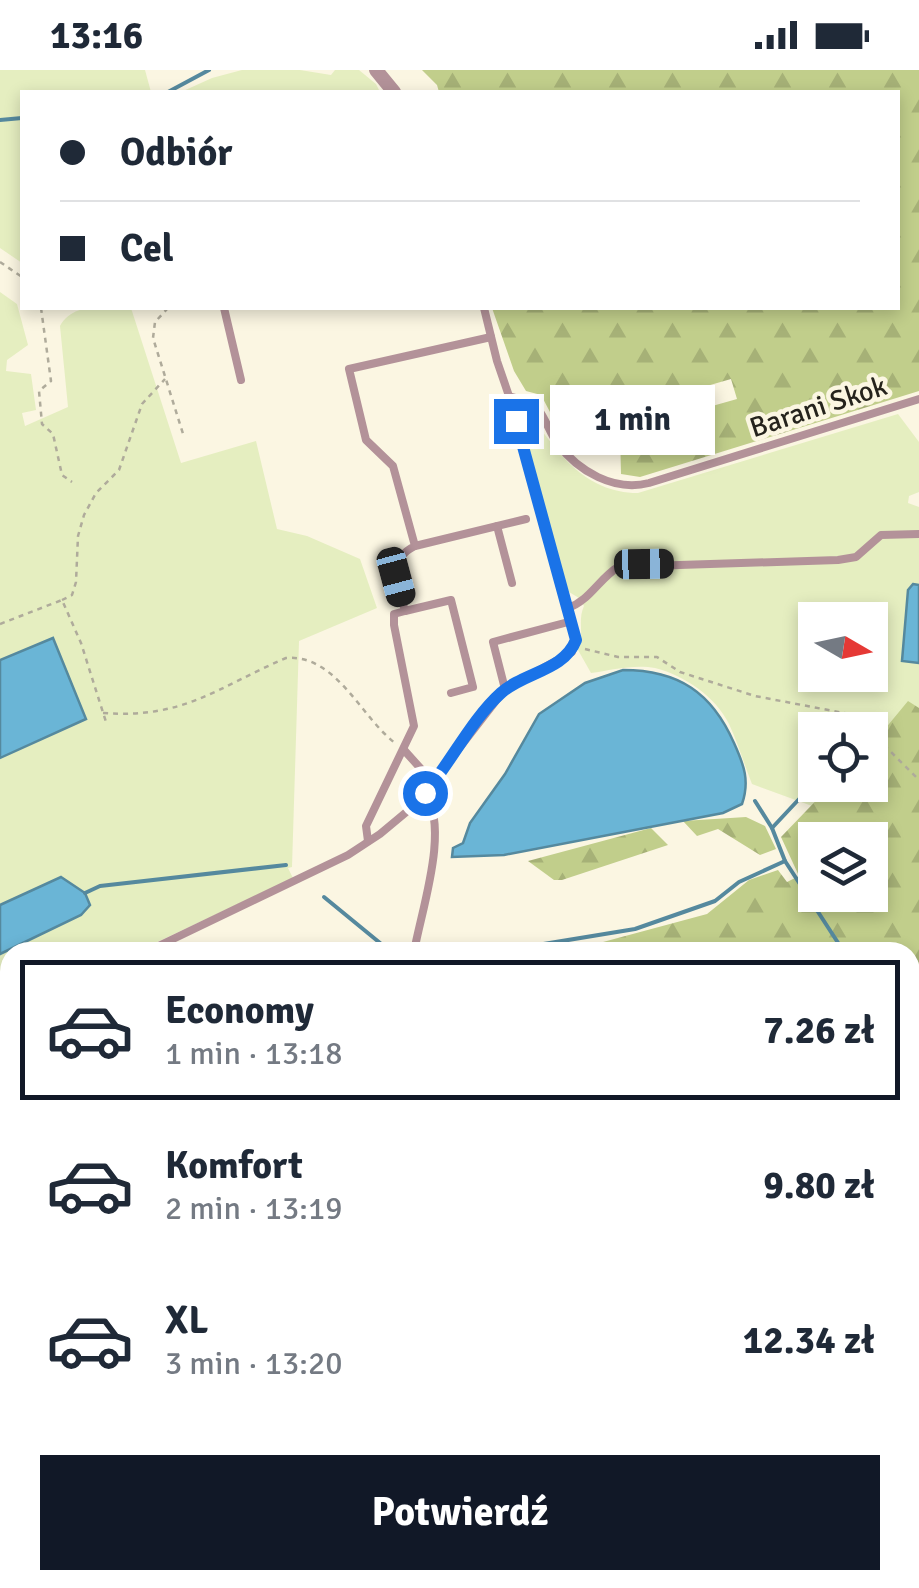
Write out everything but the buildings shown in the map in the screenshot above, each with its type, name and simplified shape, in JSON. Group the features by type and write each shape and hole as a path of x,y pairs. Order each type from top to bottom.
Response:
{"street":[{"path":"376,70 392,90"}],"lane":[{"path":"224,310 241,380"},
{"path":"167,942 348,855 368,841 416,804 505,689 554,664 574,647 572,621 484,310"},
{"path":"415,546 393,466 366,440 349,368 490,337"},
{"name":"Barani Skok","path":"509,396 537,408 556,442 577,464 609,482 631,486 919,399"},
{"path":"405,611 396,577 396,562 404,551 526,519"},
{"path":"497,526 512,583"},
{"path":"568,608 582,602 618,567 838,560 856,557 881,535 919,534"},
{"path":"368,841 366,826 414,726 394,614 451,600 473,688 450,692"},
{"path":"505,689 493,642 572,621"},
{"path":"404,750 422,770 437,779"},
{"path":"416,942 434,844 435,816 425,793"}],"path":[{"path":"41,310 51,381 39,391 40,418 53,434 62,474 72,482"},
{"path":"166,310 153,329 184,438"},
{"path":"0,624 72,594 84,516 96,494 119,470 142,404 165,380"},
{"path":"62,600 81,643 106,722"},
{"path":"574,647 618,657 657,657 680,672 755,696 839,712"},
{"path":"103,713 130,715 178,709 286,658 303,658 330,674 383,734 404,750"},
{"path":"888,750 919,780"}],"green space":[{"path":"0,70 145,70 150,90 20,90 20,262 0,248"},
{"path":"242,70 300,70 331,75 335,70 359,70 379,90 185,90"},
{"path":"422,70 919,70 919,391 640,477 621,474 620,432 589,409 559,429 541,395 526,391 514,371 493,310 900,310 900,90 438,90","holes":["731,379 737,399 684,414 679,394"]},
{"path":"0,292 17,304 28,345 7,360 6,371 31,374 36,410 22,413 25,426 68,407 60,326 66,318 80,310 132,310 181,463 256,441 277,529 307,536 360,559 377,608 299,641 292,867 288,868 293,878 157,942 25,942 81,915 61,877 0,905"},
{"path":"528,412 561,455 587,478 619,491 638,493 898,414 919,442 919,492 909,496 908,503 919,507 919,585 913,584 903,661 919,663 919,845 888,834 888,822 856,822 801,802 888,802 888,712 798,712 798,801 752,784 723,714 698,688 655,668 591,673 578,650 584,606 569,592 554,552 521,418"},
{"path":"908,701 919,708 919,942 603,942 707,914 749,880 778,870 787,882 798,876 798,912 888,912 888,822 798,822 798,874 781,837 815,802 888,802 888,725"},
{"path":"746,817 765,826 776,849 760,855 718,829 697,836 683,821"},
{"path":"651,828 668,845 562,880 554,880 528,861"}],"water":[{"path":"913,584 919,585 919,663 902,661 908,590"},
{"path":"53,638 86,719 0,758 0,660"},
{"path":"623,670 677,680 715,710 743,766 746,788 742,804 723,813 504,855 452,857 453,848 463,843 470,823 505,774 539,714 585,683"},
{"path":"61,877 85,893 90,905 81,915 25,942 0,942 0,905"}],"waterway":[{"path":"172,90 209,70"},
{"path":"0,120 20,118"},
{"path":"772,828 798,800"},
{"path":"755,801 772,828 785,861 838,942"},
{"path":"556,942 635,929 715,901 739,882 785,861"},
{"path":"85,893 100,886 286,865"},
{"path":"324,897 379,942"}],"route":[{"path":"425,793 490,704 505,689 572,652 576,640 516,421"}]}
